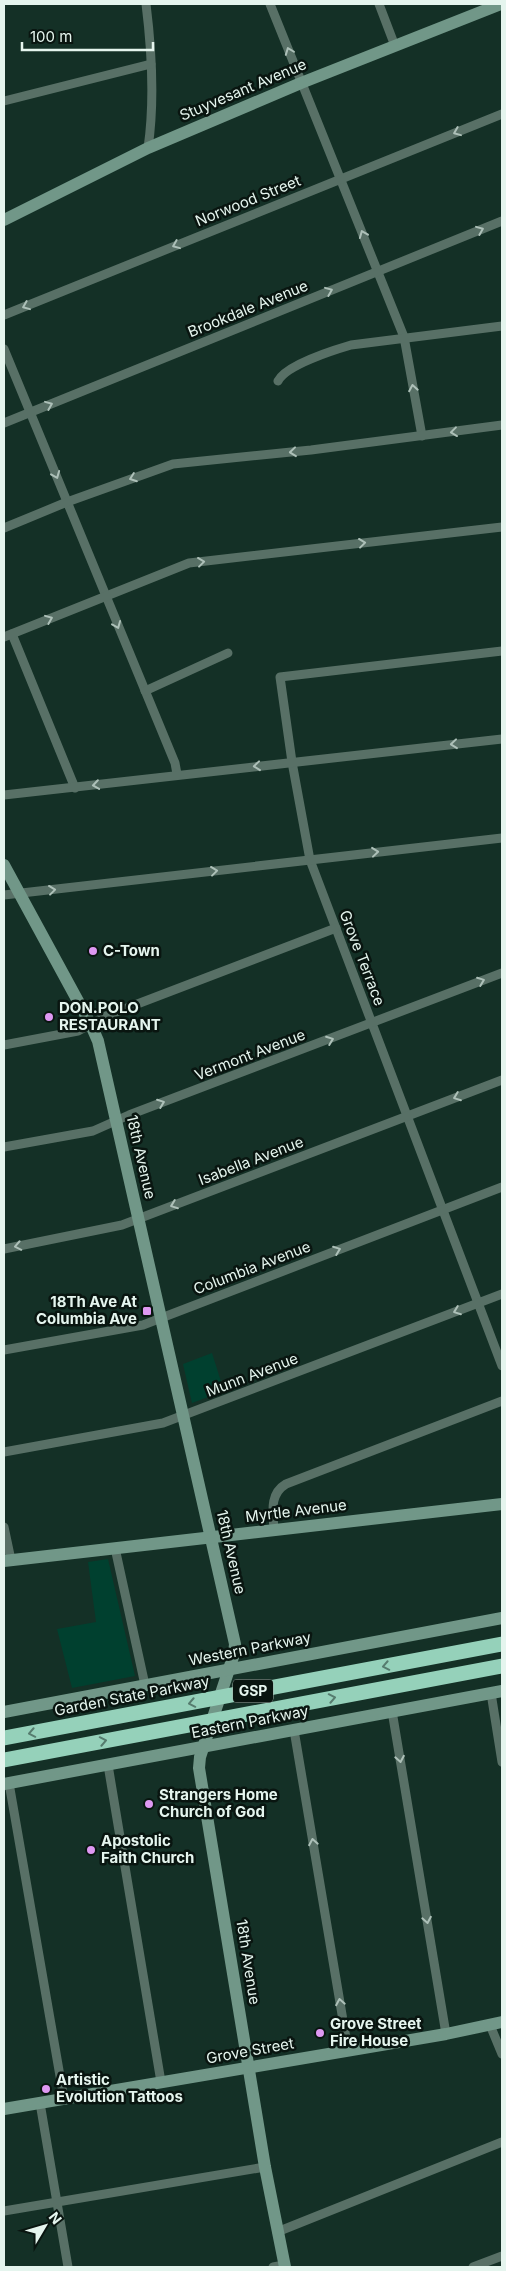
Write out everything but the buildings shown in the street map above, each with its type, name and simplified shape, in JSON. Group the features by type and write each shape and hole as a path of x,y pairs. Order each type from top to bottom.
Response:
{"highway":[{"path":"421,1659 502,1637"},
{"name":"Garden State Parkway","path":"4,1738 502,1644"},
{"name":"GSP","path":"4,1760 502,1666"}],"main road":[{"name":"Stuyvesant Avenue","path":"4,220 148,148 301,83 501,4"},
{"name":"18th Avenue","path":"4,866 98,1041 235,1644 235,1651 205,1742 199,1768 277,2232 280,2267"},
{"name":"Myrtle Avenue","path":"8,1560 502,1504"},
{"name":"Western Parkway","path":"4,1712 145,1685 228,1674 502,1618"},
{"name":"Eastern Parkway","path":"6,1784 108,1765 205,1742 294,1730 496,1692"},
{"name":"Grove Street","path":"4,2109 496,2024"}],"street":[{"path":"146,4 151,41 152,120 148,148"},
{"path":"270,4 404,337 422,436"},
{"path":"379,4 395,46"},
{"path":"4,101 151,64"},
{"name":"Norwood Street","path":"4,315 502,114"},
{"name":"Brookdale Avenue","path":"4,423 502,221"},
{"path":"278,381 281,376 291,369 337,349 371,341 502,326"},
{"path":"4,349 178,774"},
{"path":"4,528 67,502 173,464 311,450 502,426"},
{"path":"75,788 8,635 189,563 502,527"},
{"name":"Grove Terrace","path":"502,651 280,677 292,762 310,860 502,1366"},
{"path":"144,691 228,653"},
{"path":"4,795 502,739"},
{"path":"4,896 502,838"},
{"path":"4,1045 72,1033 106,1016 336,928"},
{"name":"Vermont Avenue","path":"4,1147 93,1131 502,973"},
{"name":"Isabella Avenue","path":"4,1249 104,1230 138,1219 502,1080"},
{"name":"Columbia Avenue","path":"4,1350 138,1326 502,1187"},
{"name":"Munn Avenue","path":"4,1452 158,1425 502,1294"},
{"path":"274,1530 274,1498 278,1489 286,1484 502,1401"},
{"path":"4,1527 8,1560"},
{"path":"115,1548 145,1685"},
{"path":"496,1692 502,1762"},
{"path":"392,1711 446,2034"},
{"path":"294,1730 348,2050"},
{"path":"108,1765 161,2082"},
{"path":"6,1784 64,2099"},
{"path":"496,2024 502,2054"},
{"path":"40,2103 68,2267"},
{"path":"277,2232 502,2142"},
{"path":"4,2211 265,2167"},
{"path":"473,2267 502,2256"}],"green space":[{"path":"212,1353 224,1391 192,1403 183,1364"},
{"path":"108,1559 135,1676 72,1688 57,1629 96,1622 88,1562"}],"place":[{"name":"C-Town","path":"93,951"},
{"name":"DON.POLO RESTAURANT","path":"49,1017"},
{"name":"18Th Ave At Columbia Ave","path":"147,1311"},
{"name":"Strangers Home Church of God","path":"149,1804"},
{"name":"Apostolic Faith Church","path":"91,1850"},
{"name":"Grove Street Fire House","path":"320,2033"},
{"name":"Artistic Evolution Tattoos","path":"46,2089"}]}
